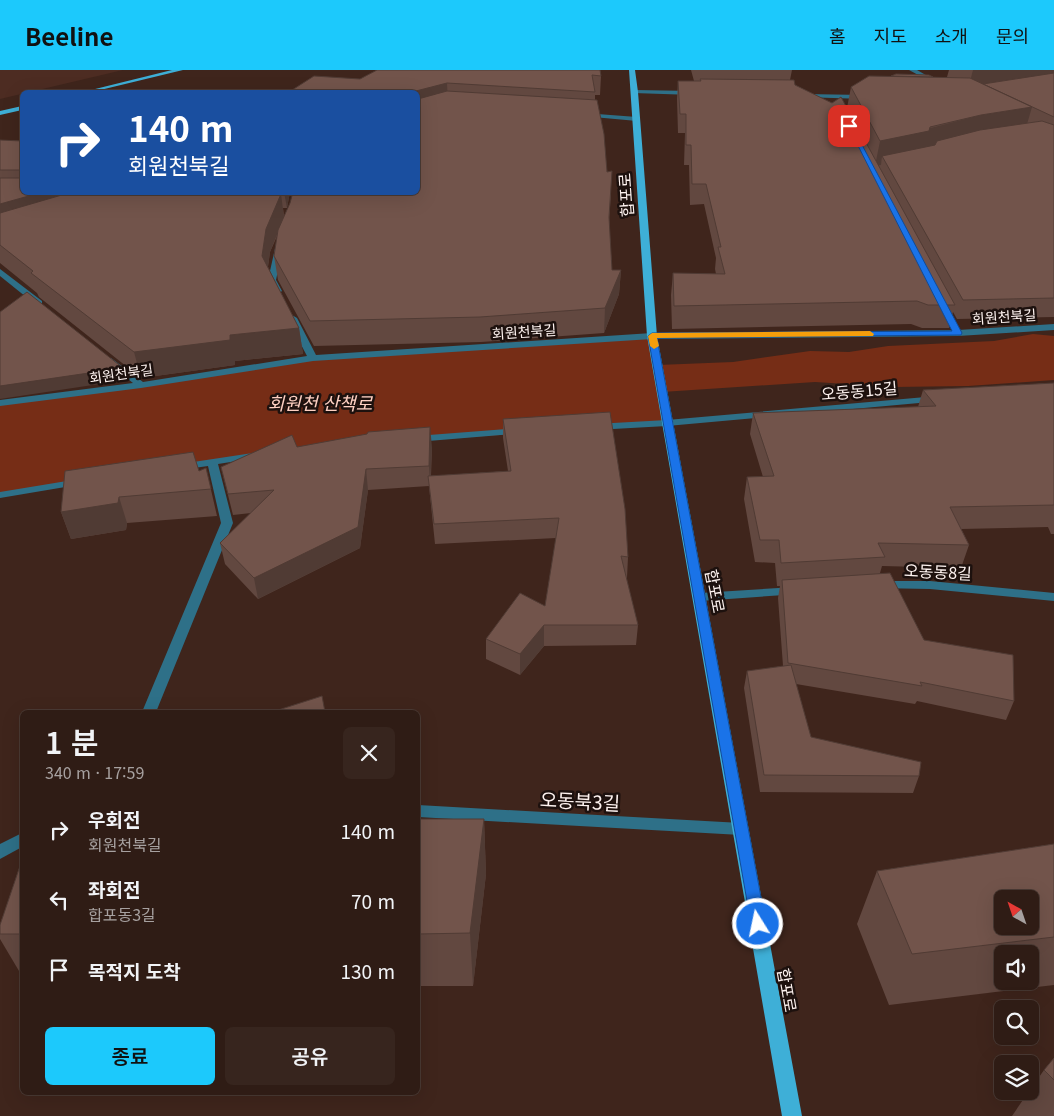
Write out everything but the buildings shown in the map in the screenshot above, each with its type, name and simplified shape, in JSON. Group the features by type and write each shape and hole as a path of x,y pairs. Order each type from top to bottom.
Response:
{"main road":[{"path":"95,90 180,70"},
{"name":"합포로","path":"632,70 652,336 792,1116"},
{"path":"0,113 20,108"}],"street":[{"path":"912,70 943,86"},
{"path":"635,92 704,93"},
{"path":"794,96 871,97"},
{"path":"833,96 838,105"},
{"path":"577,115 637,119"},
{"path":"282,298 272,280 276,252 284,234"},
{"path":"0,272 44,308"},
{"path":"286,306 313,358"},
{"name":"회원천북길","path":"0,403 141,385 313,358 652,336 1054,327"},
{"path":"104,355 141,385"},
{"name":"오동동15길","path":"579,428 951,398"},
{"path":"402,440 530,430"},
{"path":"165,469 266,454"},
{"path":"150,710 227,523 212,462"},
{"path":"0,495 90,480"},
{"name":"오동동8길","path":"869,586 930,585 1054,596"},
{"path":"700,597 810,590"},
{"name":"오동북3길","path":"420,811 741,828"},
{"path":"0,852 20,841"}],"shaded area":[{"path":"0,70 123,70 38,90 20,90 20,94 0,99"}],"water":[{"name":"회원천 산책로","path":"1033,334 1054,336 1054,380 968,386 893,387 815,382 662,392 667,423 303,449 0,495 0,403 313,358 652,336 658,365 733,362 810,351 849,352 888,346 994,341"}],"slow traffic":[{"path":"654,346 652,336 870,334"}],"route":[{"path":"758,924 652,336 958,333 849,126"}]}
